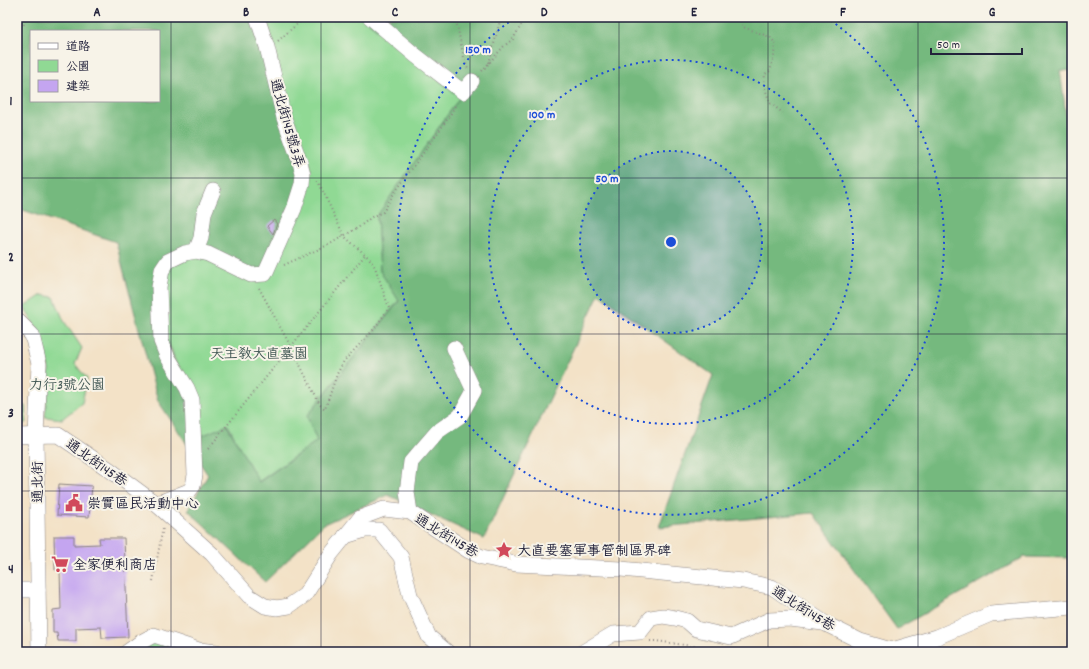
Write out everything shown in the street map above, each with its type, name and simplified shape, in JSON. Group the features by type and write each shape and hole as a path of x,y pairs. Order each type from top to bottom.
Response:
{"street":[{"name":"通北街145號3弄","path":"257,17 267,47 284,118 303,174 302,184 294,209 258,274"},
{"path":"370,17 415,55 468,87"},
{"path":"196,251 201,238 204,213 213,191"},
{"path":"160,508 189,491 193,486 195,475 192,400 187,388 167,356 161,341 159,287 162,270 168,261 185,253 196,251 208,254 258,274"},
{"name":"通北街","path":"17,320 32,335 39,364 36,436 39,652"},
{"path":"410,512 407,492 411,462 437,432 460,416 474,391 454,348"},
{"name":"通北街145巷","path":"17,436 58,435 160,508 212,554 248,596 265,606 277,608 289,606 305,595 331,554 360,518 384,509 410,512 469,551 482,557 516,564 621,569 743,580 772,587 826,624 860,641 894,651"},
{"path":"345,536 365,530 379,530 401,557 410,595 429,637 447,652"},
{"path":"17,590 38,590"},
{"path":"894,651 937,637 991,614 1072,607"},
{"path":"583,652 613,634 640,632 651,618 663,616 688,621 696,629 731,637 769,620 790,619 826,624"},
{"path":"127,652 154,635 199,650 217,652"}],"path":[{"path":"17,24 23,26 27,17"},
{"path":"267,47 276,42 306,17"},
{"path":"455,17 468,87"},
{"path":"488,64 501,17"},
{"path":"316,179 344,236 365,255 375,267 389,308 374,329 344,361 337,374 325,409 320,405 291,347 258,274 330,244 344,236 359,227 373,216 383,212 393,195 468,87 504,46 513,39 526,17"},
{"path":"739,17 743,27 770,37 775,43 774,56 770,71 765,74 764,85 770,103 783,113"},
{"path":"195,466 365,255"},
{"path":"153,581 160,508"},
{"path":"649,641 734,652"}],"green space":[{"path":"17,17 264,17 287,109 307,167 268,277 207,258 192,257 170,267 166,278 164,333 199,437 227,425 259,482 317,441 307,416 399,301 380,271 377,216 460,97 362,17 1072,17 1072,71 1060,70 1072,159 1072,558 1024,557 897,629 813,513 659,527 713,375 599,294 484,539 388,495 324,524 265,582 188,510 208,475 158,401 116,242 17,208"},
{"name":"天主教大直墓園","path":"264,17 362,17 460,97 377,216 380,271 399,300 307,416 317,441 258,482 228,425 199,437 172,351 164,333 164,289 170,267 300,149"},
{"name":"力行3號公園","path":"42,295 54,297 64,321 82,348 75,364 87,379 82,403 62,419 45,417 49,370 42,338 24,307"},
{"name":"力行3號公園","path":"17,404 25,406 26,422 19,428 17,428"},
{"path":"153,642 189,652 144,652 140,649"}],"building":[{"path":"274,220 277,224 273,234 267,226"},
{"name":"崇實區民活動中心","path":"59,484 92,486 89,517 57,515"},
{"path":"54,536 74,536 74,545 100,544 99,538 124,538 128,637 102,638 101,627 76,628 76,641 58,641 57,633 53,633 53,610 61,609 60,570 55,570"}],"place":[{"name":"崇實區民活動中心","path":"74,503"},
{"name":"大直要塞軍事管制區界碑","path":"504,550"},
{"name":"全家便利商店","path":"60,564"}]}
